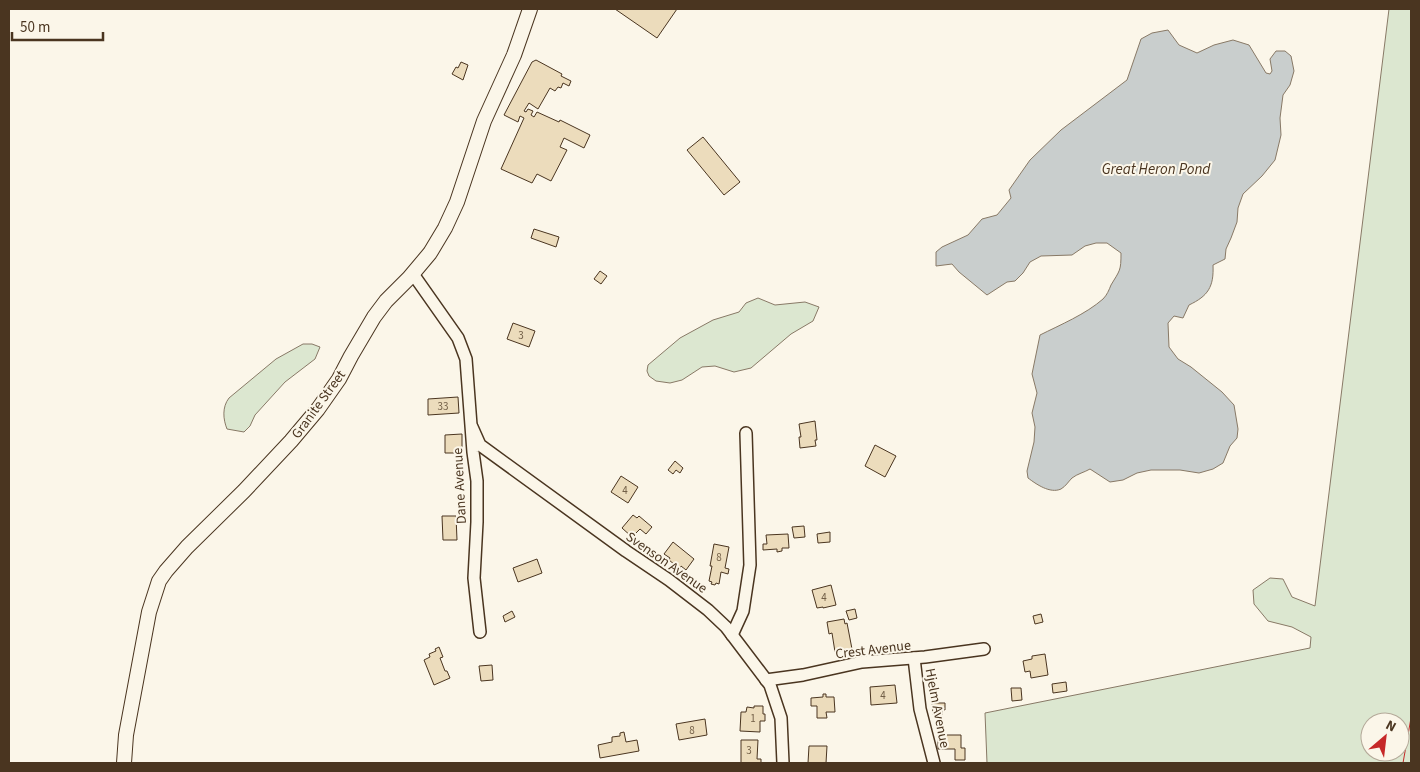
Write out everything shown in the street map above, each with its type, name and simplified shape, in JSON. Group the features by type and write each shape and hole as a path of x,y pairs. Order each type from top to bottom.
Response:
{"street":[{"name":"Granite Street","path":"124,763 126,735 145,631 159,582 187,547 244,491 318,409 339,379 351,356 386,301 413,274 430,253 445,228 457,202 484,121 514,55 530,9"},
{"name":"Dane Avenue","path":"413,274 444,317 458,340 466,359 472,427 472,452 477,481 474,578 480,632"},
{"name":"Svenson Avenue","path":"472,427 480,445 610,540 669,580 708,610 726,627 770,685 781,718 783,763"},
{"path":"732,635 743,611 750,565 746,433"},
{"name":"Crest Avenue","path":"766,680 803,675 862,662 914,658 984,649"},
{"name":"Hjelm Avenue","path":"914,658 920,709 934,763"}],"green space":[{"path":"1389,9 1411,9 1411,763 987,763 985,713 1310,648 1311,637 1292,627 1268,621 1254,604 1253,590 1270,578 1283,579 1292,597 1315,606"},
{"path":"758,298 775,305 805,302 819,307 813,321 791,334 751,368 734,372 715,366 702,367 682,380 670,383 656,381 649,376 647,371 648,365 680,338 713,320 739,312 746,303"},
{"path":"303,344 312,344 320,347 315,359 285,382 255,415 250,426 244,432 227,429 224,413 225,405 229,398 276,359"}],"water":[{"name":"Great Heron Pond","path":"1168,30 1179,45 1197,53 1214,45 1233,40 1249,45 1266,73 1270,74 1272,71 1270,59 1276,51 1285,51 1291,56 1294,71 1290,85 1283,95 1280,118 1281,135 1275,160 1243,194 1238,208 1237,222 1226,249 1225,259 1213,265 1211,285 1208,290 1201,298 1189,305 1183,318 1174,316 1168,323 1169,347 1178,359 1222,392 1234,405 1238,429 1237,438 1230,446 1223,463 1213,469 1199,473 1180,470 1151,470 1137,473 1123,480 1110,482 1090,469 1072,478 1061,489 1048,489 1028,478 1027,471 1034,442 1035,427 1032,413 1037,393 1032,374 1040,335 1081,314 1103,299 1119,270 1121,253 1107,243 1096,243 1085,246 1072,255 1041,256 1030,262 1015,281 1007,282 987,295 952,264 936,266 936,252 942,247 968,235 982,219 997,215 1011,198 1009,190 1030,160 1061,130 1127,80 1141,39 1152,33"}],"building":[{"path":"615,9 677,9 657,38"},
{"path":"536,60 571,81 569,86 563,83 561,88 558,87 555,91 550,88 538,109 529,103 524,111 526,112 528,109 533,111 531,115 534,117 537,112 559,122 560,120 590,135 584,148 564,138 560,147 567,150 551,181 537,174 532,183 501,169 524,118 520,116 518,122 504,115 532,62"},
{"path":"461,62 468,65 463,80 452,74"},
{"path":"703,137 740,182 724,195 687,150"},
{"path":"534,229 559,237 556,247 531,238"},
{"path":"600,271 607,276 601,284 594,279"},
{"path":"513,323 535,331 529,347 507,339"},
{"path":"458,397 459,413 428,415 428,399"},
{"path":"815,421 816,446 800,448 799,424"},
{"path":"462,434 462,453 445,453 445,435"},
{"path":"875,445 896,456 885,477 865,466"},
{"path":"675,461 683,468 680,473 676,470 673,474 668,470"},
{"path":"621,476 638,487 628,503 611,492"},
{"path":"633,515 637,518 639,516 652,527 646,534 640,529 632,537 622,528"},
{"path":"442,516 456,516 457,540 443,540"},
{"path":"804,526 805,537 794,538 792,527"},
{"path":"830,532 830,542 818,543 817,534"},
{"path":"788,534 789,548 782,548 782,551 777,552 777,549 763,550 763,544 767,544 766,535"},
{"path":"673,542 694,559 686,570 681,566 680,569 664,554"},
{"path":"714,544 729,547 725,568 729,569 728,574 721,572 719,584 716,583 715,585 709,581"},
{"path":"537,559 542,573 518,582 513,568"},
{"path":"831,585 836,605 817,608 812,590"},
{"path":"855,609 857,618 849,620 846,611"},
{"path":"512,611 515,617 505,622 503,616"},
{"path":"1041,614 1043,622 1035,624 1033,616"},
{"path":"844,619 845,624 847,623 852,649 835,652 832,633 829,634 827,622"},
{"path":"439,647 443,657 440,658 450,678 434,685 424,660 430,657 429,654 436,651 435,649"},
{"path":"1045,654 1048,675 1031,678 1030,671 1025,672 1023,661 1032,659 1032,656"},
{"path":"492,665 493,680 481,681 479,666"},
{"path":"1066,682 1067,691 1053,693 1052,684"},
{"path":"895,685 897,703 871,705 870,687"},
{"path":"1011,688 1021,688 1022,700 1012,701"},
{"path":"823,694 826,694 826,697 834,697 835,712 826,712 827,718 817,718 817,706 811,706 811,698 823,697"},
{"path":"932,703 945,703 945,710 942,709 942,715 933,715"},
{"path":"754,706 763,706 763,714 765,714 765,721 760,721 760,732 740,731 741,712 746,712 747,707 754,708"},
{"path":"705,719 707,735 679,740 676,724"},
{"path":"624,732 626,742 637,740 639,751 600,758 598,745 612,742 612,737 620,736 620,733"},
{"path":"938,735 961,735 961,748 965,748 965,760 955,760 955,749 938,749"},
{"path":"741,740 758,740 757,759 761,759 761,763 741,763"},
{"path":"809,746 827,746 826,763 808,763"}],"power":[{"path":"1403,763 1411,718"}]}
